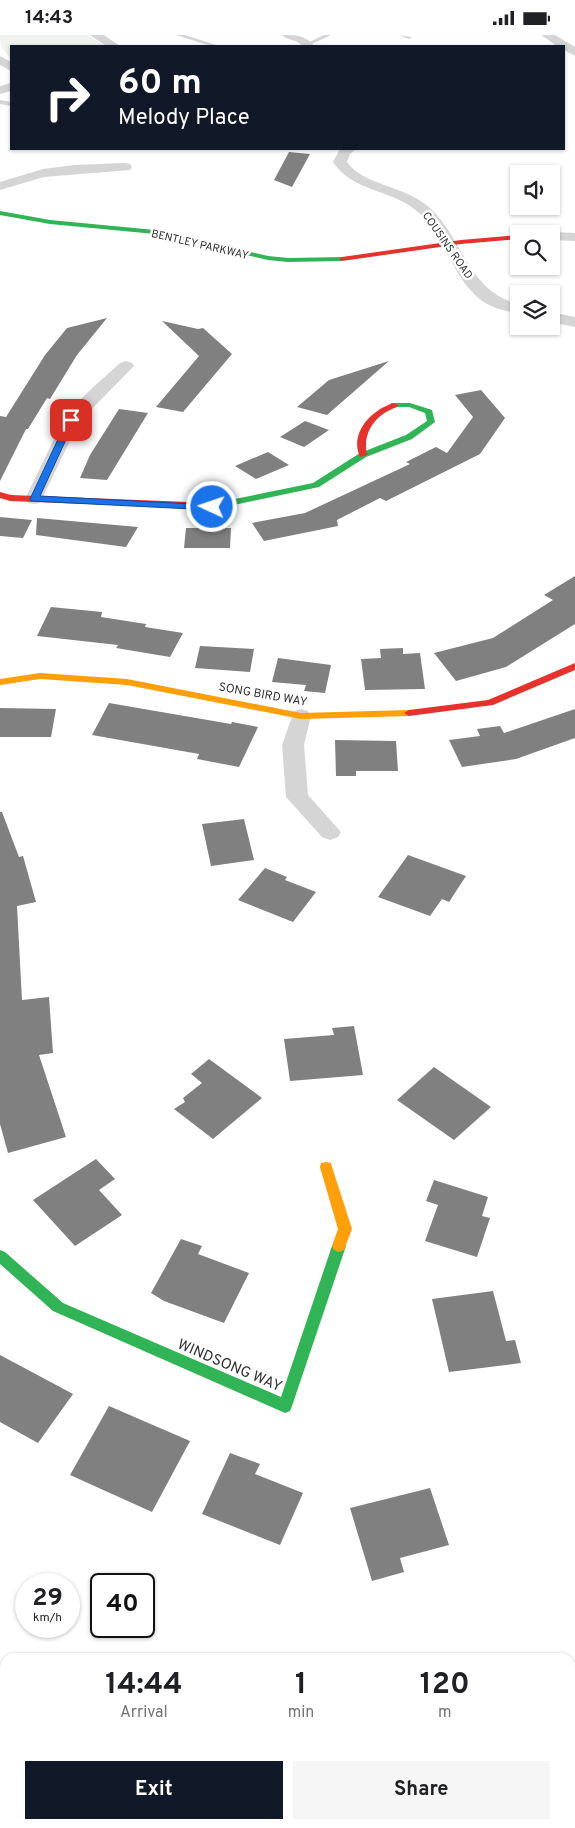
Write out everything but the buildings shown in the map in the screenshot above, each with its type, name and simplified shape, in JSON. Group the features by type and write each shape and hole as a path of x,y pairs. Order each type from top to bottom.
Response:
{"street":[{"path":"96,35 112,45"},
{"path":"288,35 305,41 308,45"},
{"path":"547,35 564,45"},
{"name":"COUSINS ROAD","path":"348,150 344,152 340,162 351,176 401,194 416,203 450,244 474,282 493,301 510,306"},
{"path":"0,186 43,173 74,169 125,167"},
{"name":"BENTLEY PARKWAY","path":"0,213 39,220 139,229 242,255 289,260 367,257 450,244 510,238"},
{"path":"560,236 575,237"},
{"path":"560,319 575,322"},
{"path":"34,499 71,420 96,393 126,366"},
{"path":"0,495 34,499 212,507 316,485 363,455 409,437 431,422 429,412 414,405 396,403 384,407 370,421 362,438 360,448 363,455"},
{"name":"SONG BIRD WAY","path":"0,682 40,676 127,682 301,716 398,713 490,703 575,666"},
{"path":"301,716 293,745 297,797 330,832"},
{"name":"WINDSONG WAY","path":"0,1256 58,1307 285,1406 345,1229 326,1167"}],"lane":[{"path":"179,35 213,45"},
{"path":"308,45 328,35"},
{"path":"402,35 409,37"}],"shaded area":[{"path":"0,35 87,35 103,45 10,45 10,57 2,48"}],"traffic: fast":[{"path":"0,213 50,222 155,232 268,258 288,260 342,259"},
{"path":"215,506 316,485 363,455 409,437 431,422 429,412 410,405 394,405"},
{"path":"0,1256 58,1307 285,1406 339,1246"}],"traffic: slow":[{"path":"0,682 40,676 127,682 301,716 409,713"},
{"path":"326,1167 345,1229 339,1246"}],"traffic: jam":[{"path":"342,259 461,242 510,238"},
{"path":"363,455 362,439 368,424 380,412 394,405"},
{"path":"0,495 10,498 215,506"},
{"path":"409,713 490,703 575,666"}],"route":[{"path":"71,420 34,499 212,507"}]}
